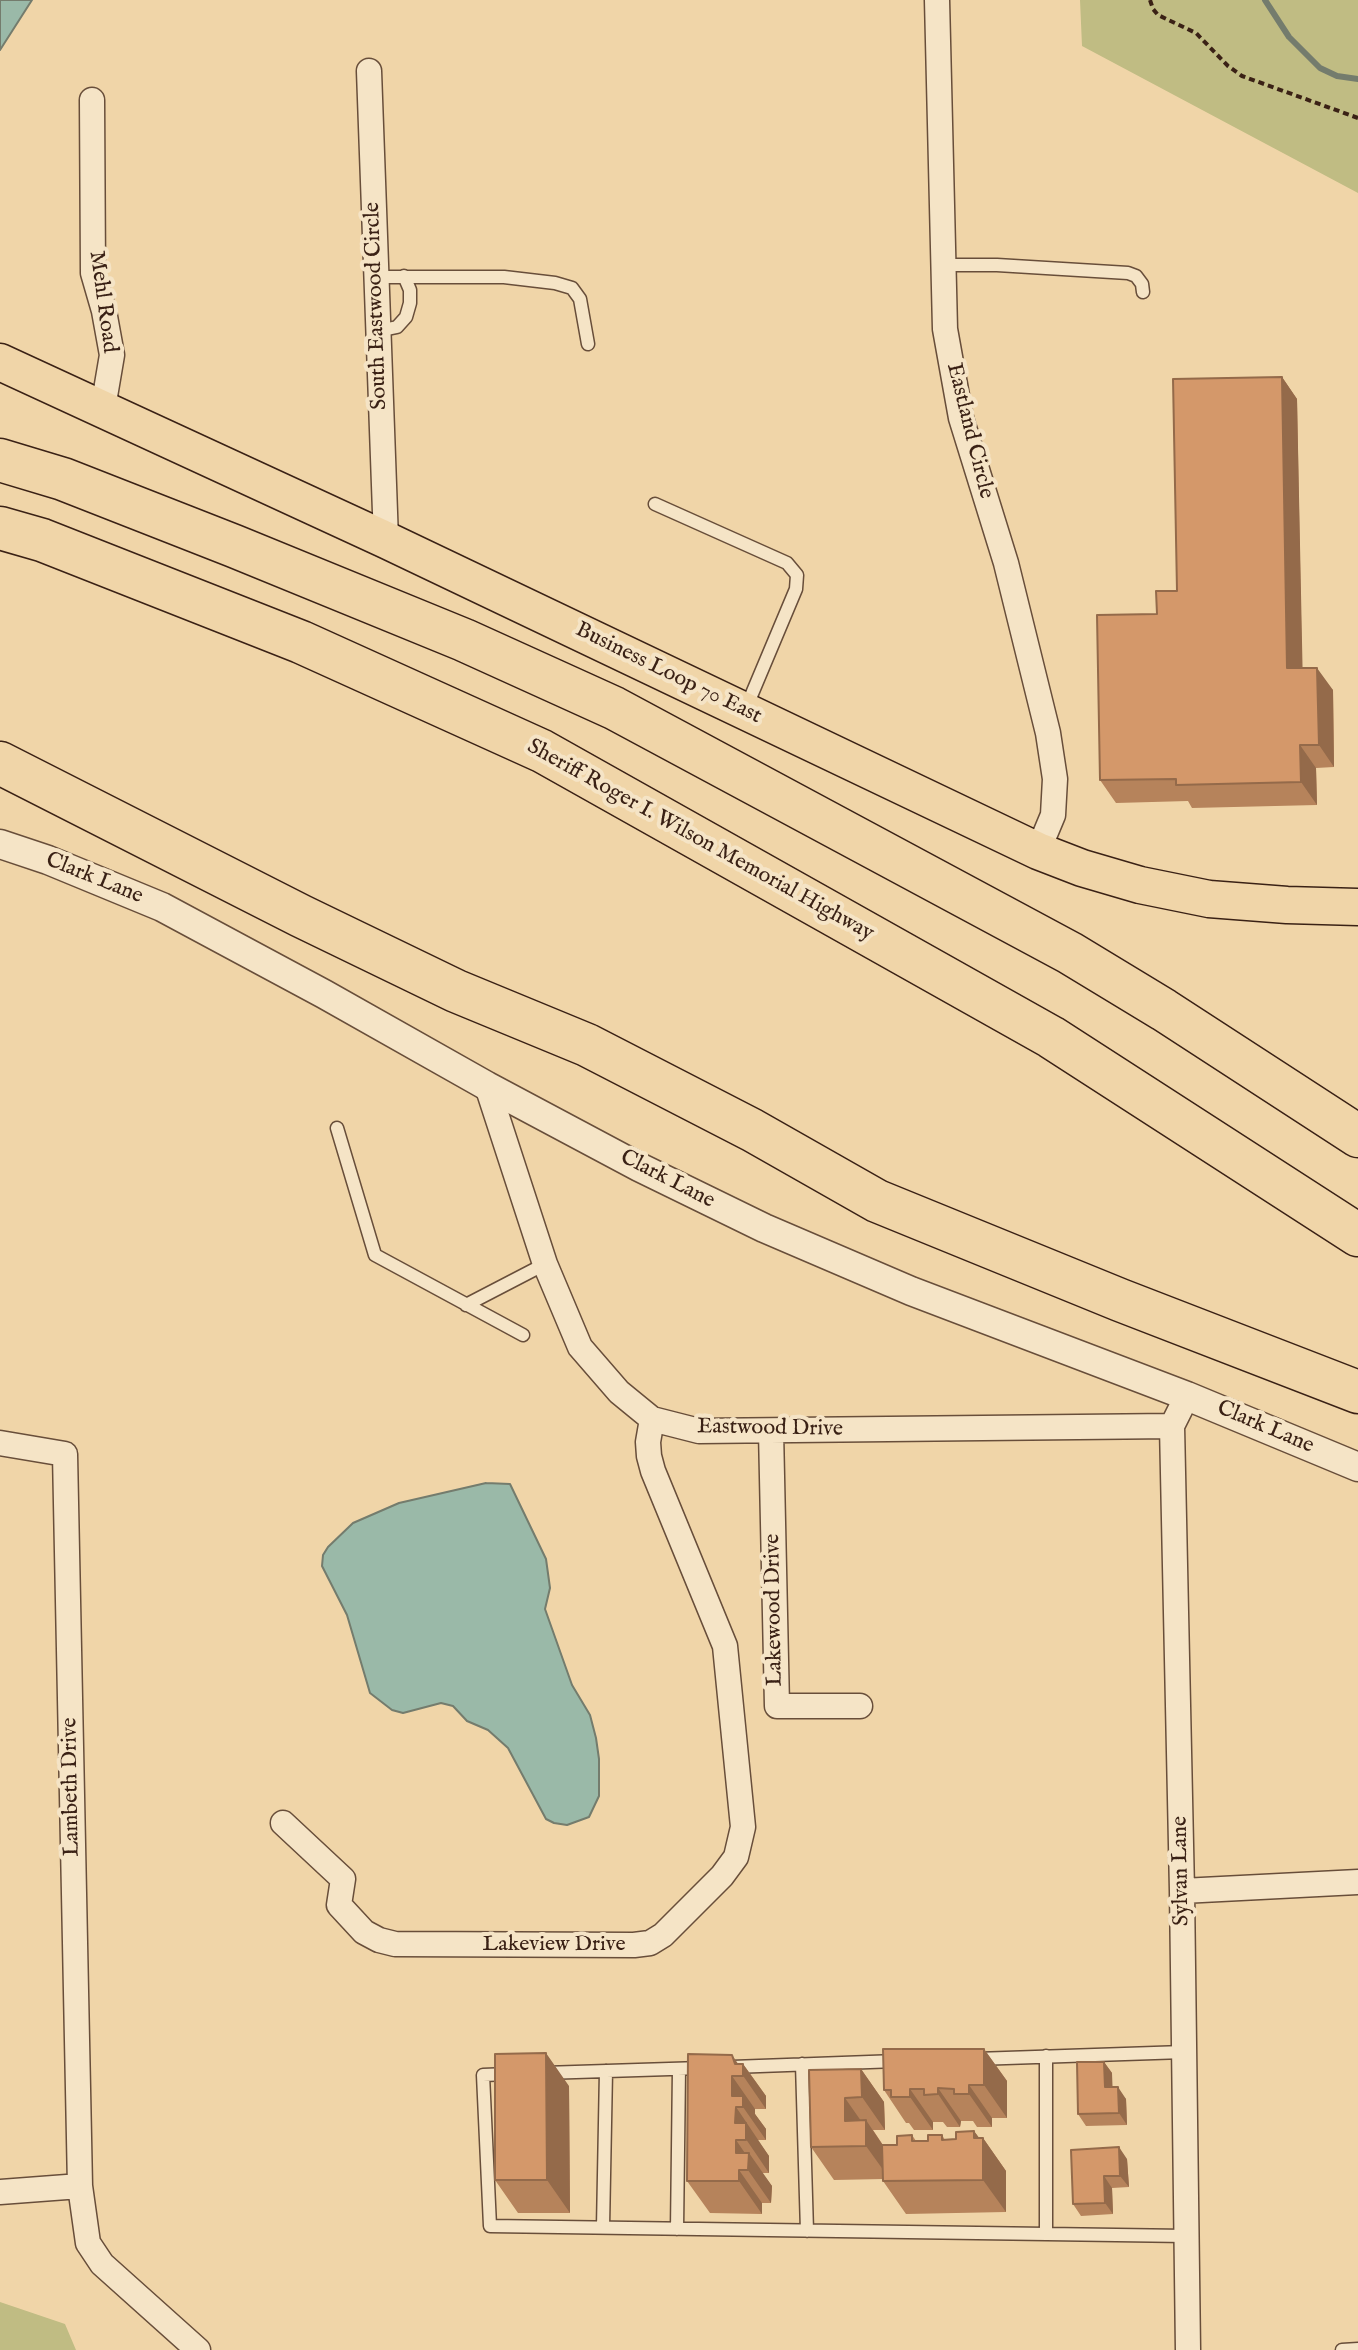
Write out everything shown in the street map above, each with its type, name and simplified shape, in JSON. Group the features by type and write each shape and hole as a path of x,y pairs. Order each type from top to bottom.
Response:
{"highway":[{"path":"0,460 63,479 234,546 464,640 614,708 1070,953 1358,1136"},
{"name":"Sheriff Roger I. Wilson Memorial Highway","path":"0,528 42,540 301,642 542,751 1051,1037 1358,1235"},
{"path":"0,763 343,937 456,991 587,1045 752,1130 877,1201 1358,1392"}],"main road":[{"name":"Business Loop 70 East","path":"0,362 386,540 1038,851 1140,885 1209,899 1358,907"}],"street":[{"name":"Eastland Circle","path":"937,0 945,329 958,405 1006,563 1048,733 1055,779 1053,815 1038,851"},
{"name":"South Eastwood Circle","path":"369,71 386,540"},
{"name":"Mehl Road","path":"92,100 93,273 112,355 103,408"},
{"name":"Clark Lane","path":"0,844 48,860 162,907 487,1086 639,1167 764,1228 911,1291 1187,1396 1358,1467"},
{"name":"Eastwood Drive","path":"487,1086 545,1264 580,1347 619,1392 652,1419 699,1431 1172,1426"},
{"name":"Sylvan Lane","path":"1187,1396 1172,1426 1188,2350"},
{"name":"Lakeview Drive","path":"283,1823 343,1879 339,1905 364,1932 395,1944 650,1943 663,1935 722,1876 736,1857 743,1827 725,1646 653,1471 648,1442 652,1419"},
{"name":"Lakewood Drive","path":"771,1431 777,1706 860,1706"},
{"name":"Lambeth Drive","path":"0,1443 65,1454 80,2186"},
{"path":"1182,1891 1358,1882"},
{"path":"0,2192 80,2186 88,2243 102,2264 198,2350"}],"lane":[{"path":"944,265 1128,273 1136,276 1143,292"},
{"path":"378,331 397,327 406,317 410,290 404,276"},
{"path":"376,277 504,277 572,288 580,299 588,344"},
{"path":"655,504 787,563 797,575 796,589 745,711"},
{"path":"337,1128 375,1255 523,1335"},
{"path":"466,1305 545,1264"},
{"path":"970,2059 1184,2052"},
{"path":"1046,2056 1046,2234"},
{"path":"725,2067 909,2061"},
{"path":"802,2064 807,2231"},
{"path":"710,2068 483,2075 490,2226 1186,2236"},
{"path":"677,2229 679,2069"},
{"path":"603,2227 606,2071"},
{"path":"1342,2350 1358,2349"}],"path":[{"path":"1150,0 1158,15 1196,33 1242,76 1358,118"}],"shaded area":[{"path":"0,0 32,0 0,50"},
{"path":"1080,0 1358,0 1358,193 1082,46"},
{"path":"486,1483 510,1484 546,1559 550,1588 545,1609 572,1685 590,1715 596,1738 599,1796 589,1817 567,1825 546,1819 508,1748 488,1730 467,1721 453,1706 441,1703 403,1713 392,1710 370,1693 347,1615 322,1566 328,1547 353,1523 399,1503"},
{"path":"0,2302 65,2324 76,2350 0,2350"}],"building":[{"path":"1282,377 1287,668 1317,668 1319,745 1300,745 1301,782 1176,785 1176,779 1100,780 1097,615 1157,614 1156,591 1177,591 1173,379"},
{"path":"883,2049 984,2049 984,2085 969,2085 969,2094 954,2094 954,2089 938,2088 938,2094 924,2095 924,2089 910,2089 910,2097 891,2097 891,2090 884,2090"},
{"path":"546,2053 547,2180 495,2180 495,2054"},
{"path":"688,2054 732,2055 735,2064 743,2064 743,2076 732,2076 732,2096 743,2096 743,2107 736,2107 735,2123 746,2123 746,2140 736,2140 736,2153 749,2153 748,2170 739,2170 739,2181 687,2181"},
{"path":"1077,2062 1104,2062 1105,2087 1118,2087 1119,2113 1078,2114"},
{"path":"861,2069 862,2097 845,2098 845,2121 866,2120 866,2146 811,2147 809,2070"},
{"path":"974,2131 974,2138 983,2138 983,2180 883,2181 882,2145 897,2145 897,2136 912,2135 912,2141 928,2141 928,2135 942,2135 942,2140 956,2139 956,2132"},
{"path":"1119,2147 1120,2176 1104,2176 1105,2203 1073,2204 1071,2150"}],"waterway":[{"path":"1265,0 1289,37 1320,68 1337,76 1358,79"}]}
